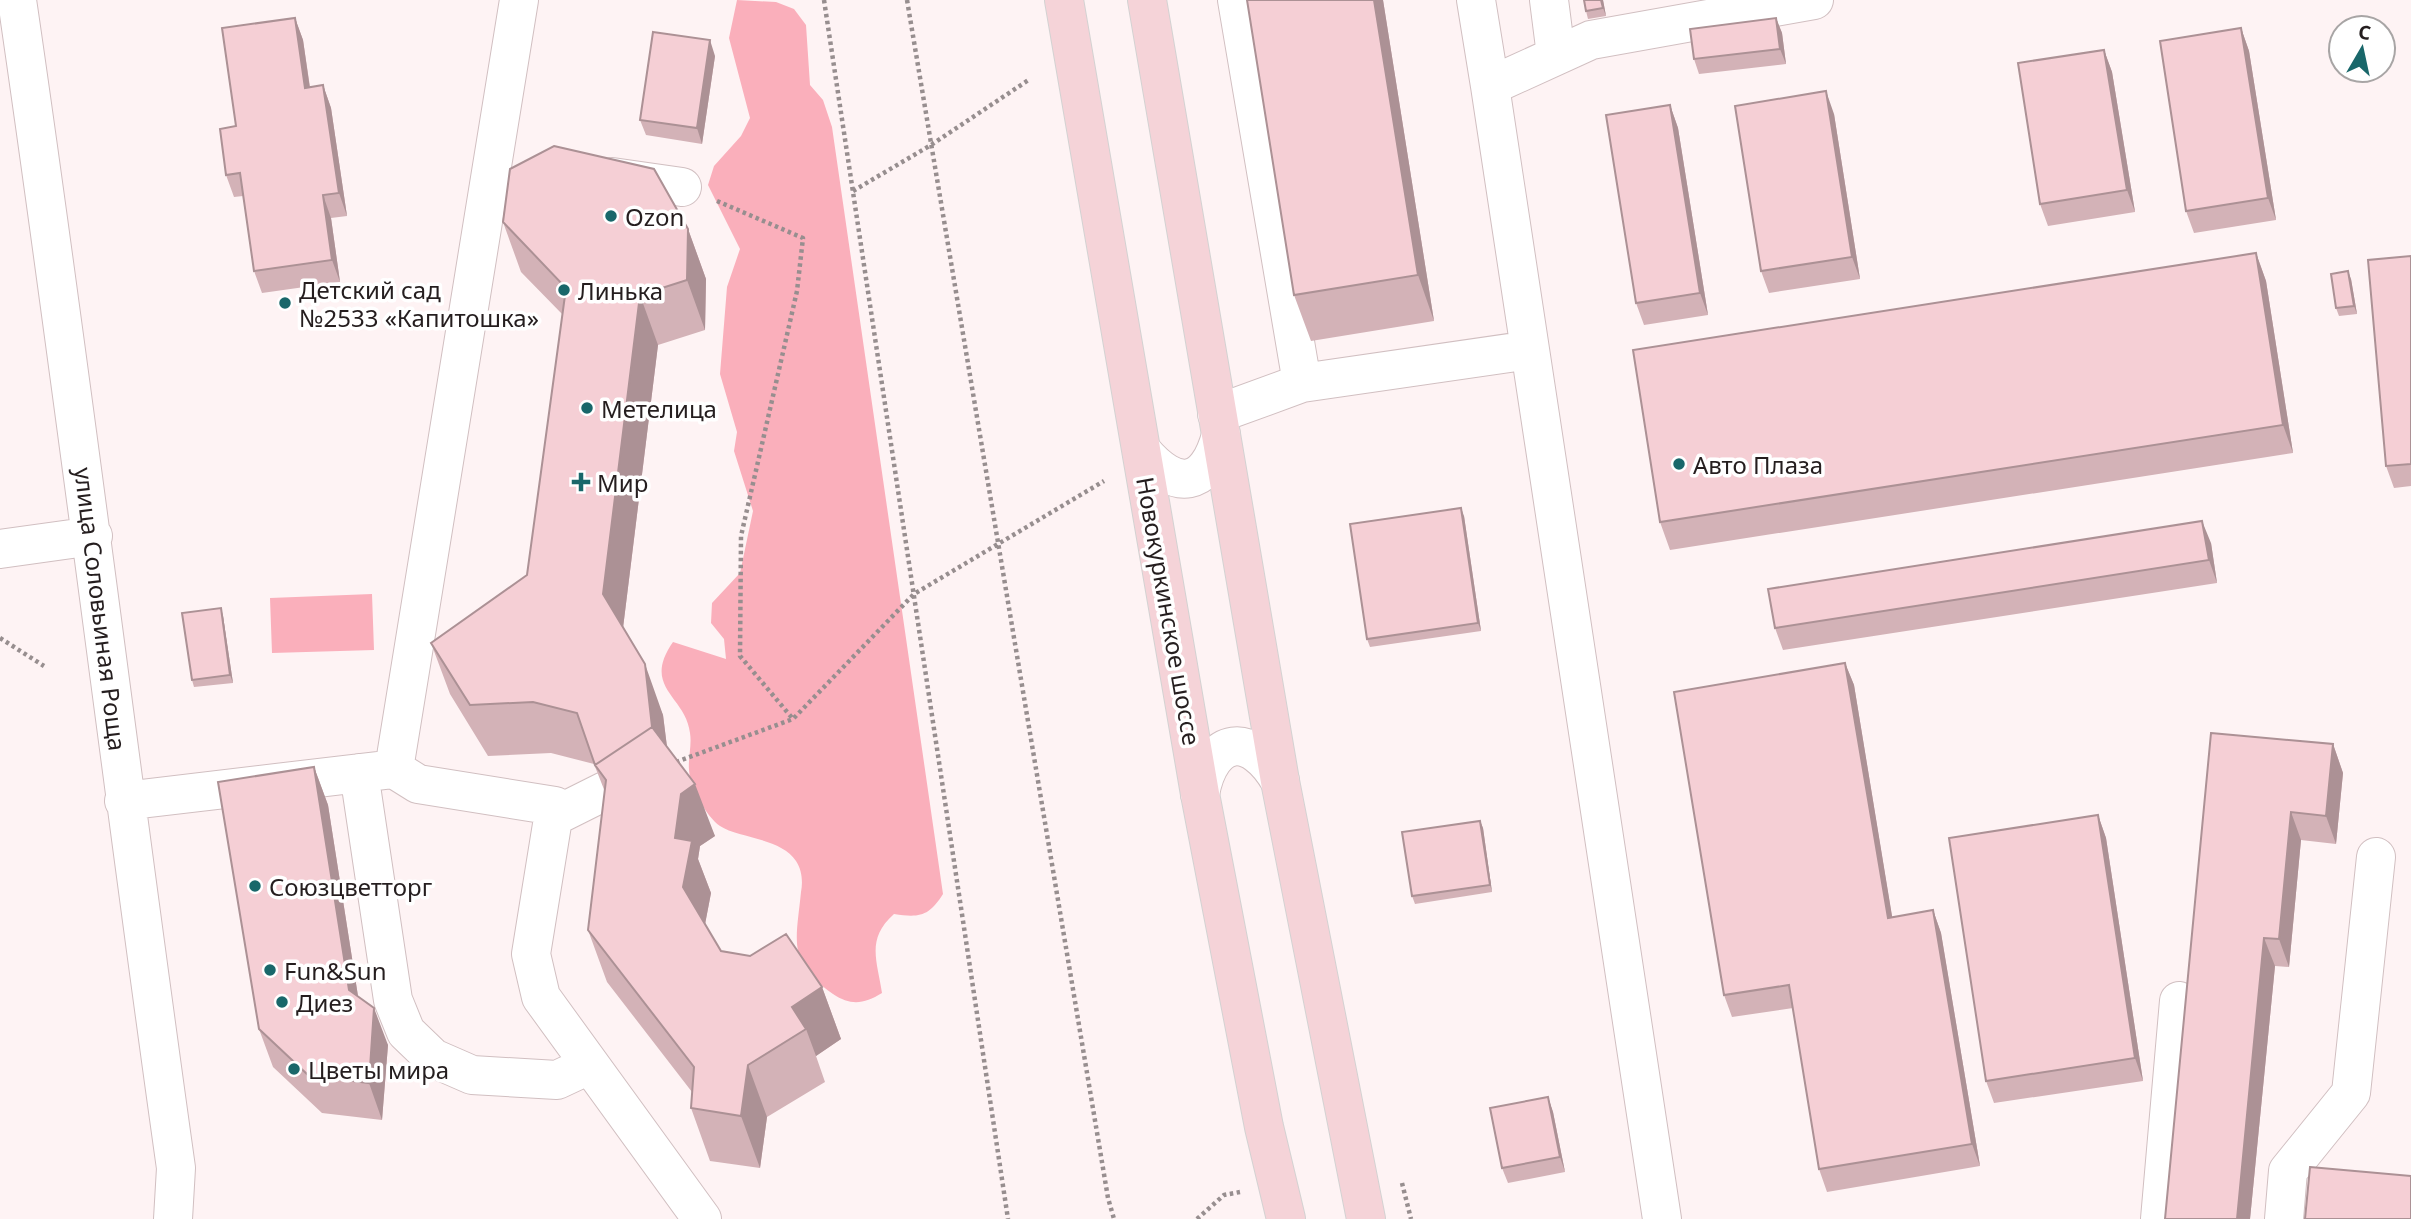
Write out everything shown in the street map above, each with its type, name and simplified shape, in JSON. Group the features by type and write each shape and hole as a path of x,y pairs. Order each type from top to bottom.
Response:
{"main road":[{"name":"Новокуркинское шоссе","path":"1065,0 1200,794 1264,1127 1286,1219"},
{"path":"1147,0 1280,781 1366,1219"}],"street":[{"name":"улица Соловьиная Роща","path":"17,0 93,536 124,801 176,1168 173,1219"},
{"path":"519,0 492,161 376,771 393,1000 406,1032 433,1058 472,1075 557,1080 589,1065"},
{"path":"1237,0 1302,383"},
{"path":"1476,0 1662,1219"},
{"path":"1549,0 1556,55"},
{"path":"1490,86 1591,40 1814,0"},
{"path":"492,161 533,166"},
{"path":"574,172 682,187"},
{"path":"1142,451 1157,469 1174,478 1189,479 1205,472 1215,457 1219,424 1302,383 1530,349"},
{"path":"0,549 93,536"},
{"path":"1200,794 1204,774 1212,758 1223,750 1240,747 1256,750 1269,762 1280,781"},
{"path":"124,801 376,771 418,784 555,806 531,954 541,998 702,1219"},
{"path":"553,817 605,791"},
{"path":"2284,1219 2288,1171 2351,1094 2376,856"},
{"path":"2160,1219 2179,1000"}],"path":[{"path":"906,0 1108,1198 1114,1219"},
{"path":"825,1 1008,1219"},
{"path":"853,191 931,145 1030,79"},
{"path":"682,187 803,238 797,291 741,536 740,656 793,719"},
{"path":"669,765 793,719 914,594 1104,481"},
{"path":"0,638 44,666"},
{"path":"1401,1181 1411,1219"},
{"path":"1197,1219 1224,1195 1241,1191"}],"shaded area":[{"path":"737,0 776,2 794,9 806,25 810,85 823,100 832,127 943,894 933,907 923,914 894,914 885,923 876,950 882,993 858,1002 833,994 818,982 801,961 797,925 802,880 796,861 789,853 770,843 720,826 700,801 690,777 687,720 663,681 664,658 673,642 726,659 724,639 711,623 712,603 740,573 753,511 734,451 737,432 720,374 727,287 740,249 708,185 714,166 741,136 750,118 729,38"},
{"path":"372,594 374,650 272,653 270,598"}],"building":[{"path":"1247,0 1374,0 1418,275 1294,295"},
{"path":"1584,0 1601,0 1603,8 1586,11"},
{"path":"295,18 305,88 323,85 339,193 323,195 332,260 254,271 240,173 226,175 220,129 236,126 222,28"},
{"path":"1776,18 1780,49 1694,59 1690,29"},
{"path":"2241,28 2268,198 2186,211 2160,41"},
{"path":"653,32 710,40 697,128 640,120"},
{"path":"2104,50 2127,190 2040,204 2018,63"},
{"path":"1826,91 1852,257 1761,271 1735,106"},
{"path":"1670,105 1700,293 1636,303 1606,115"},
{"path":"554,146 654,169 688,229 687,280 640,295 603,594 645,664 652,727 595,765 577,713 533,702 470,705 431,643 527,575 566,288 503,222 510,169"},
{"path":"2256,253 2283,425 1660,522 1633,350"},
{"path":"2411,256 2411,464 2386,466 2368,260"},
{"path":"2348,271 2354,306 2336,308 2331,274"},
{"path":"1461,508 1478,623 1367,639 1350,524"},
{"path":"2202,521 2209,560 1775,628 1768,589"},
{"path":"221,608 230,675 192,680 182,613"},
{"path":"1845,663 1888,918 1933,910 1972,1144 1819,1169 1789,985 1724,995 1674,692"},
{"path":"652,727 695,784 681,794 675,838 692,841 683,887 721,951 750,956 786,934 822,987 792,1007 806,1029 748,1065 741,1116 691,1108 694,1067 588,930 606,780 595,765"},
{"path":"2211,733 2333,744 2326,816 2291,812 2279,939 2264,938 2237,1219 2165,1219"},
{"path":"314,767 349,990 374,1008 369,1083 308,1075 259,1029 218,782"},
{"path":"2098,815 2135,1058 1986,1081 1949,838"},
{"path":"1480,821 1490,885 1412,896 1402,832"},
{"path":"1548,1097 1560,1157 1502,1168 1490,1108"},
{"path":"2310,1167 2411,1176 2411,1219 2305,1219"}],"place":[{"name":"Ozon","path":"611,216"},
{"name":"Линька","path":"564,290"},
{"name":"Детский сад №2533 «Капитошка»","path":"285,303"},
{"name":"Метелица","path":"587,408"},
{"name":"Авто Плаза","path":"1679,464"},
{"name":"Мир","path":"581,482"},
{"name":"Союзцветторг","path":"255,886"},
{"name":"Fun&Sun","path":"270,970"},
{"name":"Диез","path":"282,1002"},
{"name":"Цветы мира","path":"294,1069"}]}
